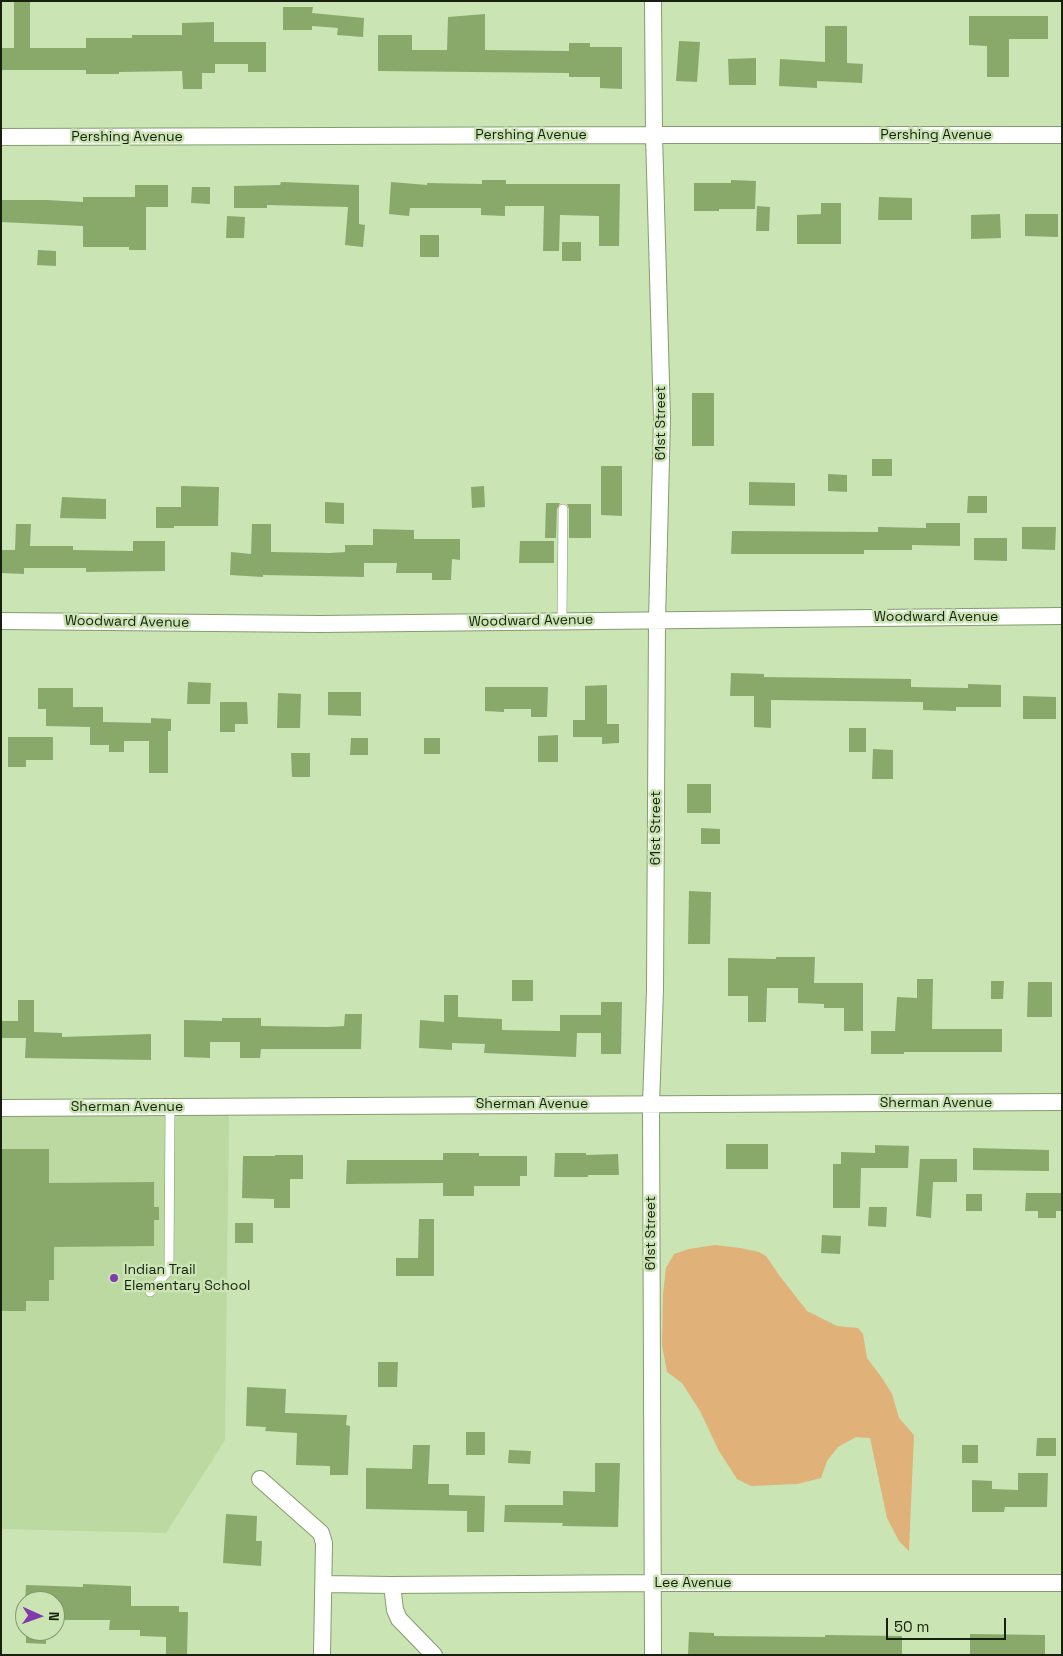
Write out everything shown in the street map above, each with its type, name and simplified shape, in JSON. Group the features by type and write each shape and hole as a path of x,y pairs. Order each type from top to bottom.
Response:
{"street":[{"name":"61st Street","path":"653,1 654,135 662,418 657,620 655,990 651,1104 653,1655"},
{"name":"Pershing Avenue","path":"1,138 654,135 1062,136"},
{"name":"Woodward Avenue","path":"1,621 320,624 1062,616"},
{"name":"Sherman Avenue","path":"1,1108 1062,1102"},
{"path":"260,1479 321,1533 324,1543 322,1655"},
{"name":"Lee Avenue","path":"324,1584 1062,1583"},
{"path":"392,1585 395,1610 399,1619 434,1655"}],"lane":[{"path":"562,621 563,509"},
{"path":"150,1292 169,1270 170,1106"}],"shaded area":[{"name":"Indian Trail Elementary School","path":"229,1115 225,1440 166,1533 1,1529 1,1117"},
{"path":"715,1245 759,1252 766,1256 807,1311 837,1326 858,1328 863,1334 867,1358 892,1394 899,1418 914,1435 909,1551 899,1541 887,1518 870,1438 856,1437 838,1447 827,1461 821,1478 797,1484 751,1486 737,1479 719,1451 700,1411 682,1383 667,1372 662,1345 663,1294 666,1268 674,1254 689,1249"}],"building":[{"path":"14,1 30,1 30,48 86,48 86,38 132,38 132,35 182,35 182,23 214,22 214,42 266,42 266,72 248,72 248,64 215,64 215,73 202,73 202,89 183,89 182,71 86,74 86,70 1,70 1,48 14,48"},
{"path":"283,7 313,7 312,13 364,18 363,37 337,35 338,28 312,26 312,30 283,30"},
{"path":"485,14 485,50 569,51 569,43 590,43 590,47 622,47 622,89 600,88 600,77 569,77 569,73 378,71 378,35 412,35 412,50 447,50 448,17"},
{"path":"969,16 1048,16 1048,39 1009,39 1009,77 987,77 987,46 969,45"},
{"path":"825,26 847,26 847,63 863,64 862,83 817,81 817,88 779,86 780,59 825,62"},
{"path":"679,41 700,42 697,82 676,81"},
{"path":"756,58 756,85 729,85 728,59"},
{"path":"482,180 506,180 506,184 620,184 619,246 599,246 599,216 560,215 559,251 543,251 544,206 505,206 505,216 481,215 481,208 410,208 409,216 389,214 391,182 427,185 427,183 482,184"},
{"path":"731,180 756,181 755,209 694,211 694,183 731,183"},
{"path":"281,182 359,185 359,224 365,225 363,247 345,245 348,207 267,205 267,208 234,208 234,186 280,185"},
{"path":"135,185 168,185 168,207 146,207 146,250 129,250 129,247 83,247 83,226 1,222 1,200 83,202 83,197 135,197"},
{"path":"192,187 210,187 210,204 191,203"},
{"path":"879,197 912,198 912,220 878,220"},
{"path":"821,203 841,203 841,244 797,244 797,215 821,214"},
{"path":"757,206 770,207 769,231 756,231"},
{"path":"1000,214 1001,238 971,239 971,215"},
{"path":"1025,214 1058,214 1058,237 1025,236"},
{"path":"227,216 245,217 244,238 226,238"},
{"path":"420,235 439,235 439,257 420,257"},
{"path":"562,242 581,242 581,261 562,261"},
{"path":"38,250 56,251 56,266 37,265"},
{"path":"692,393 714,393 714,446 692,446"},
{"path":"872,459 892,459 892,476 872,476"},
{"path":"601,466 622,466 622,516 601,515"},
{"path":"828,474 847,475 847,492 828,491"},
{"path":"749,482 795,483 795,506 749,505"},
{"path":"181,486 219,487 218,526 156,528 156,507 181,507"},
{"path":"484,486 485,507 472,508 471,487"},
{"path":"968,496 987,496 987,513 967,513"},
{"path":"62,497 106,499 106,519 60,518"},
{"path":"325,502 344,503 344,524 325,523"},
{"path":"546,503 560,503 557,509 556,538 545,538"},
{"path":"567,504 591,504 591,538 569,538 569,509"},
{"path":"926,523 960,523 960,546 912,545 912,550 864,550 864,554 731,554 732,531 878,532 878,527 926,528"},
{"path":"16,524 31,524 30,546 73,546 73,550 133,551 133,541 165,541 165,571 86,572 86,568 24,568 24,574 1,573 1,550 15,550"},
{"path":"252,524 271,524 271,552 345,552 345,545 373,545 373,529 414,530 414,539 460,539 460,560 452,559 451,580 432,580 432,573 396,573 397,563 364,563 364,577 263,575 263,577 230,575 231,552 251,554"},
{"path":"1022,527 1056,527 1055,550 1022,549"},
{"path":"974,538 1007,538 1007,561 974,560"},
{"path":"520,541 554,541 554,563 519,563"},
{"path":"731,673 764,674 764,677 911,679 911,687 968,688 968,684 1001,685 1001,707 956,707 956,711 923,710 923,702 771,700 771,728 754,727 754,696 730,696"},
{"path":"188,682 211,683 210,704 187,704"},
{"path":"607,685 607,724 619,724 619,743 602,744 602,737 573,737 573,720 585,720 585,686"},
{"path":"485,687 548,687 547,717 531,717 531,709 504,709 504,712 485,711"},
{"path":"38,688 73,688 73,707 103,707 103,722 151,723 151,718 171,719 171,731 168,731 168,773 149,773 149,741 124,741 124,752 109,752 109,745 90,745 90,727 46,726 46,709 38,709"},
{"path":"328,692 361,692 361,716 328,715"},
{"path":"278,693 301,694 300,728 277,728"},
{"path":"1023,696 1056,697 1056,719 1023,719"},
{"path":"220,702 247,702 248,724 235,724 235,732 220,732"},
{"path":"849,728 866,728 866,752 849,752"},
{"path":"558,735 558,762 538,762 538,736"},
{"path":"8,737 53,737 53,760 26,760 26,767 8,767"},
{"path":"351,738 368,738 368,755 350,755"},
{"path":"424,738 440,738 440,754 424,754"},
{"path":"873,749 893,750 893,779 872,779"},
{"path":"291,753 310,753 310,777 292,777"},
{"path":"687,784 711,784 711,813 687,813"},
{"path":"701,828 720,829 720,844 701,844"},
{"path":"689,891 711,892 710,944 688,944"},
{"path":"776,957 815,957 814,983 863,983 863,1031 844,1031 844,1008 824,1008 824,1004 798,1003 798,988 767,988 766,1022 748,1022 748,996 728,996 728,958 776,959"},
{"path":"917,979 933,979 932,1029 1002,1029 1002,1052 871,1054 871,1031 895,1031 897,997 917,998"},
{"path":"512,980 533,980 533,1001 512,1001"},
{"path":"991,981 1004,981 1003,999 991,999"},
{"path":"1028,982 1052,982 1052,1017 1027,1017"},
{"path":"444,995 458,995 458,1017 502,1019 502,1030 560,1031 560,1015 601,1015 601,1002 622,1002 621,1054 601,1054 601,1033 577,1033 576,1057 484,1053 485,1044 452,1043 452,1050 419,1048 420,1020 444,1022"},
{"path":"18,1000 34,1000 34,1032 62,1033 62,1037 151,1034 151,1060 25,1058 26,1038 1,1038 1,1021 18,1021"},
{"path":"345,1014 362,1014 361,1049 261,1049 260,1058 240,1058 240,1042 210,1042 210,1058 184,1057 184,1020 222,1021 222,1018 261,1018 261,1026 328,1027 344,1026"},
{"path":"726,1144 768,1144 768,1169 726,1169"},
{"path":"875,1145 909,1146 908,1168 861,1168 860,1208 833,1208 833,1164 841,1164 841,1152 875,1153"},
{"path":"973,1148 1049,1150 1049,1171 973,1170"},
{"path":"1,1149 49,1149 49,1183 154,1182 154,1207 159,1207 159,1220 154,1220 154,1246 54,1247 54,1280 49,1280 49,1301 26,1301 26,1311 1,1311"},
{"path":"443,1153 479,1153 479,1156 527,1156 527,1176 520,1176 520,1186 474,1186 474,1196 443,1196 443,1183 346,1184 347,1160 443,1160"},
{"path":"555,1153 586,1153 586,1155 618,1154 619,1175 554,1177"},
{"path":"303,1155 303,1179 290,1179 290,1208 274,1208 274,1199 242,1198 243,1156"},
{"path":"920,1159 957,1159 957,1182 933,1182 931,1218 916,1216"},
{"path":"1026,1193 1062,1193 1062,1211 1056,1211 1056,1218 1038,1218 1038,1211 1025,1211"},
{"path":"966,1194 982,1194 982,1211 966,1211"},
{"path":"869,1207 887,1207 886,1227 868,1226"},
{"path":"419,1219 434,1219 434,1276 396,1276 396,1258 418,1258"},
{"path":"235,1223 253,1223 253,1243 235,1243"},
{"path":"822,1235 841,1236 840,1254 821,1253"},
{"path":"378,1362 398,1362 397,1387 378,1387"},
{"path":"247,1387 286,1389 285,1413 347,1415 346,1425 350,1426 348,1475 330,1475 330,1466 296,1465 297,1433 265,1431 266,1427 246,1426"},
{"path":"466,1432 485,1432 485,1455 466,1455"},
{"path":"1037,1438 1056,1438 1056,1456 1036,1456"},
{"path":"413,1445 430,1445 428,1484 449,1484 449,1495 485,1496 484,1532 467,1532 467,1511 366,1509 366,1468 412,1469"},
{"path":"962,1445 978,1445 978,1463 962,1463"},
{"path":"509,1450 531,1451 530,1464 508,1463"},
{"path":"595,1463 620,1463 618,1527 562,1526 563,1523 504,1522 505,1505 563,1505 563,1491 595,1492"},
{"path":"1018,1473 1048,1473 1047,1507 1005,1507 1004,1512 972,1512 972,1480 992,1481 992,1489 1018,1490"},
{"path":"226,1514 257,1516 256,1541 262,1541 261,1566 223,1563"},
{"path":"83,1584 131,1586 131,1606 179,1606 179,1612 188,1612 187,1655 166,1655 166,1637 140,1636 140,1630 109,1630 110,1620 65,1620 65,1591 26,1591 26,1585 83,1587"},
{"path":"689,1632 714,1633 714,1636 902,1636 902,1655 688,1655"},
{"path":"970,1634 1045,1635 1045,1655 970,1655"},
{"path":"26,1641 46,1641 46,1644 26,1643"}],"place":[{"name":"Indian Trail Elementary School","path":"114,1278"}]}
